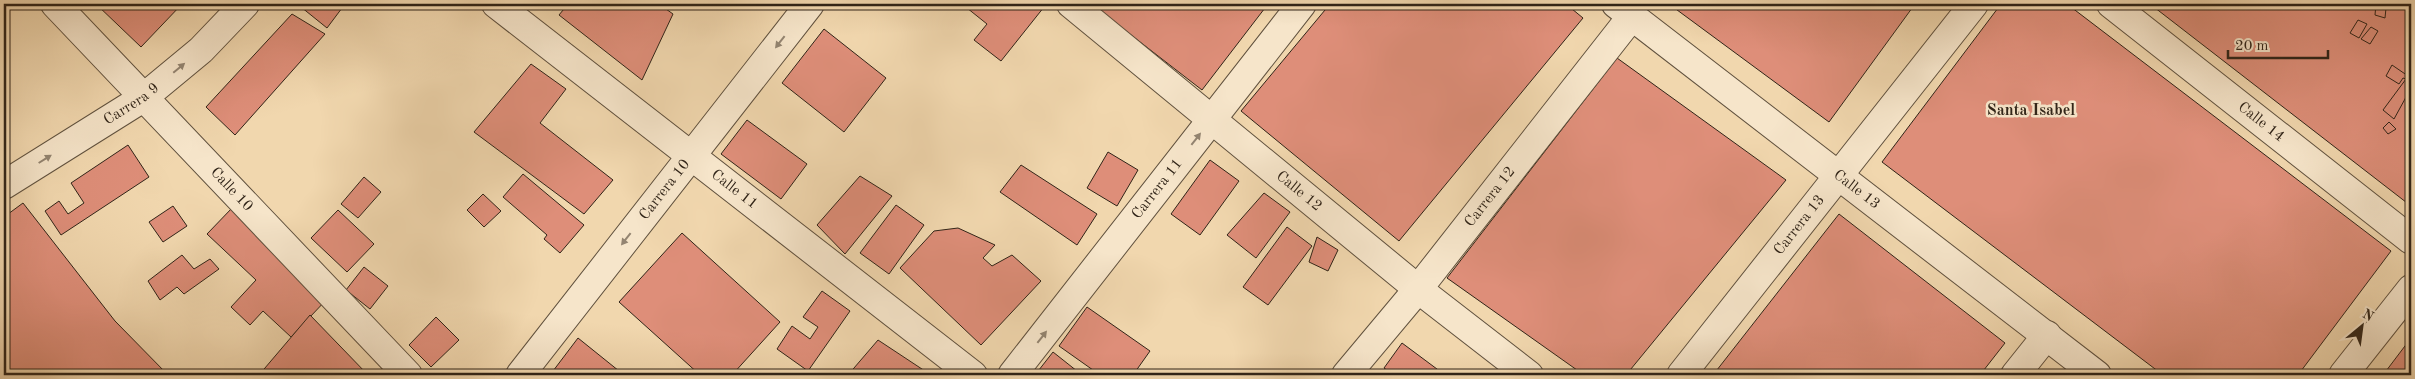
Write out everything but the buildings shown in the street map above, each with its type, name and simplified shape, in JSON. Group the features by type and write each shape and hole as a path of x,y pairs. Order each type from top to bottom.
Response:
{"street":[{"name":"Calle 10","path":"55,4 408,375"},
{"name":"Carrera 9","path":"4,185 144,98 201,50 245,4"},
{"name":"Calle 11","path":"496,4 973,375"},
{"name":"Carrera 10","path":"520,375 810,4"},
{"name":"Calle 12","path":"1071,4 1418,289 1529,375"},
{"name":"Carrera 11","path":"1012,375 1302,4"},
{"name":"Carrera 13","path":"1681,375 1974,4"},
{"name":"Calle 14","path":"2111,4 2411,240"},
{"name":"Calle 13","path":"1624,10 1839,174 2097,375"},
{"name":"Carrera 12","path":"1346,375 1418,289 1624,10"},
{"path":"2343,375 2411,289"},
{"path":"2014,375 2047,335"}],"district":[{"name":"Santa Isabel","path":"2031,111"}]}
